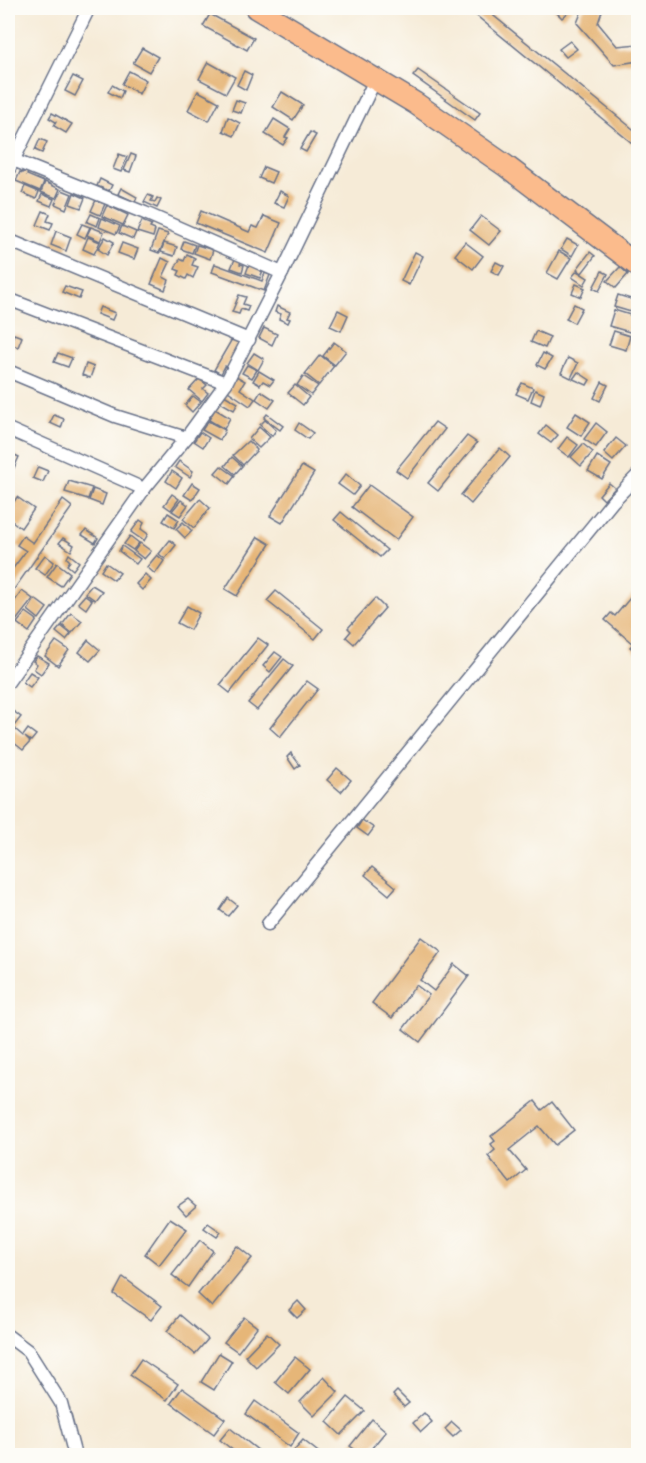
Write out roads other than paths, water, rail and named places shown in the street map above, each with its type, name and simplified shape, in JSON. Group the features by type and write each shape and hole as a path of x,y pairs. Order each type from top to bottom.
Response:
{"highway":[{"path":"256,8 376,78 506,166 639,266"}],"street":[{"path":"89,8 10,165 145,213 282,273"},
{"path":"8,682 144,489 186,438 226,383 376,78"},
{"path":"8,240 249,340"},
{"path":"8,299 226,383"},
{"path":"8,371 115,416 186,438"},
{"path":"8,429 144,489"},
{"path":"268,924 613,501 639,475"},
{"path":"8,1336 28,1351 61,1403 75,1455"}]}
